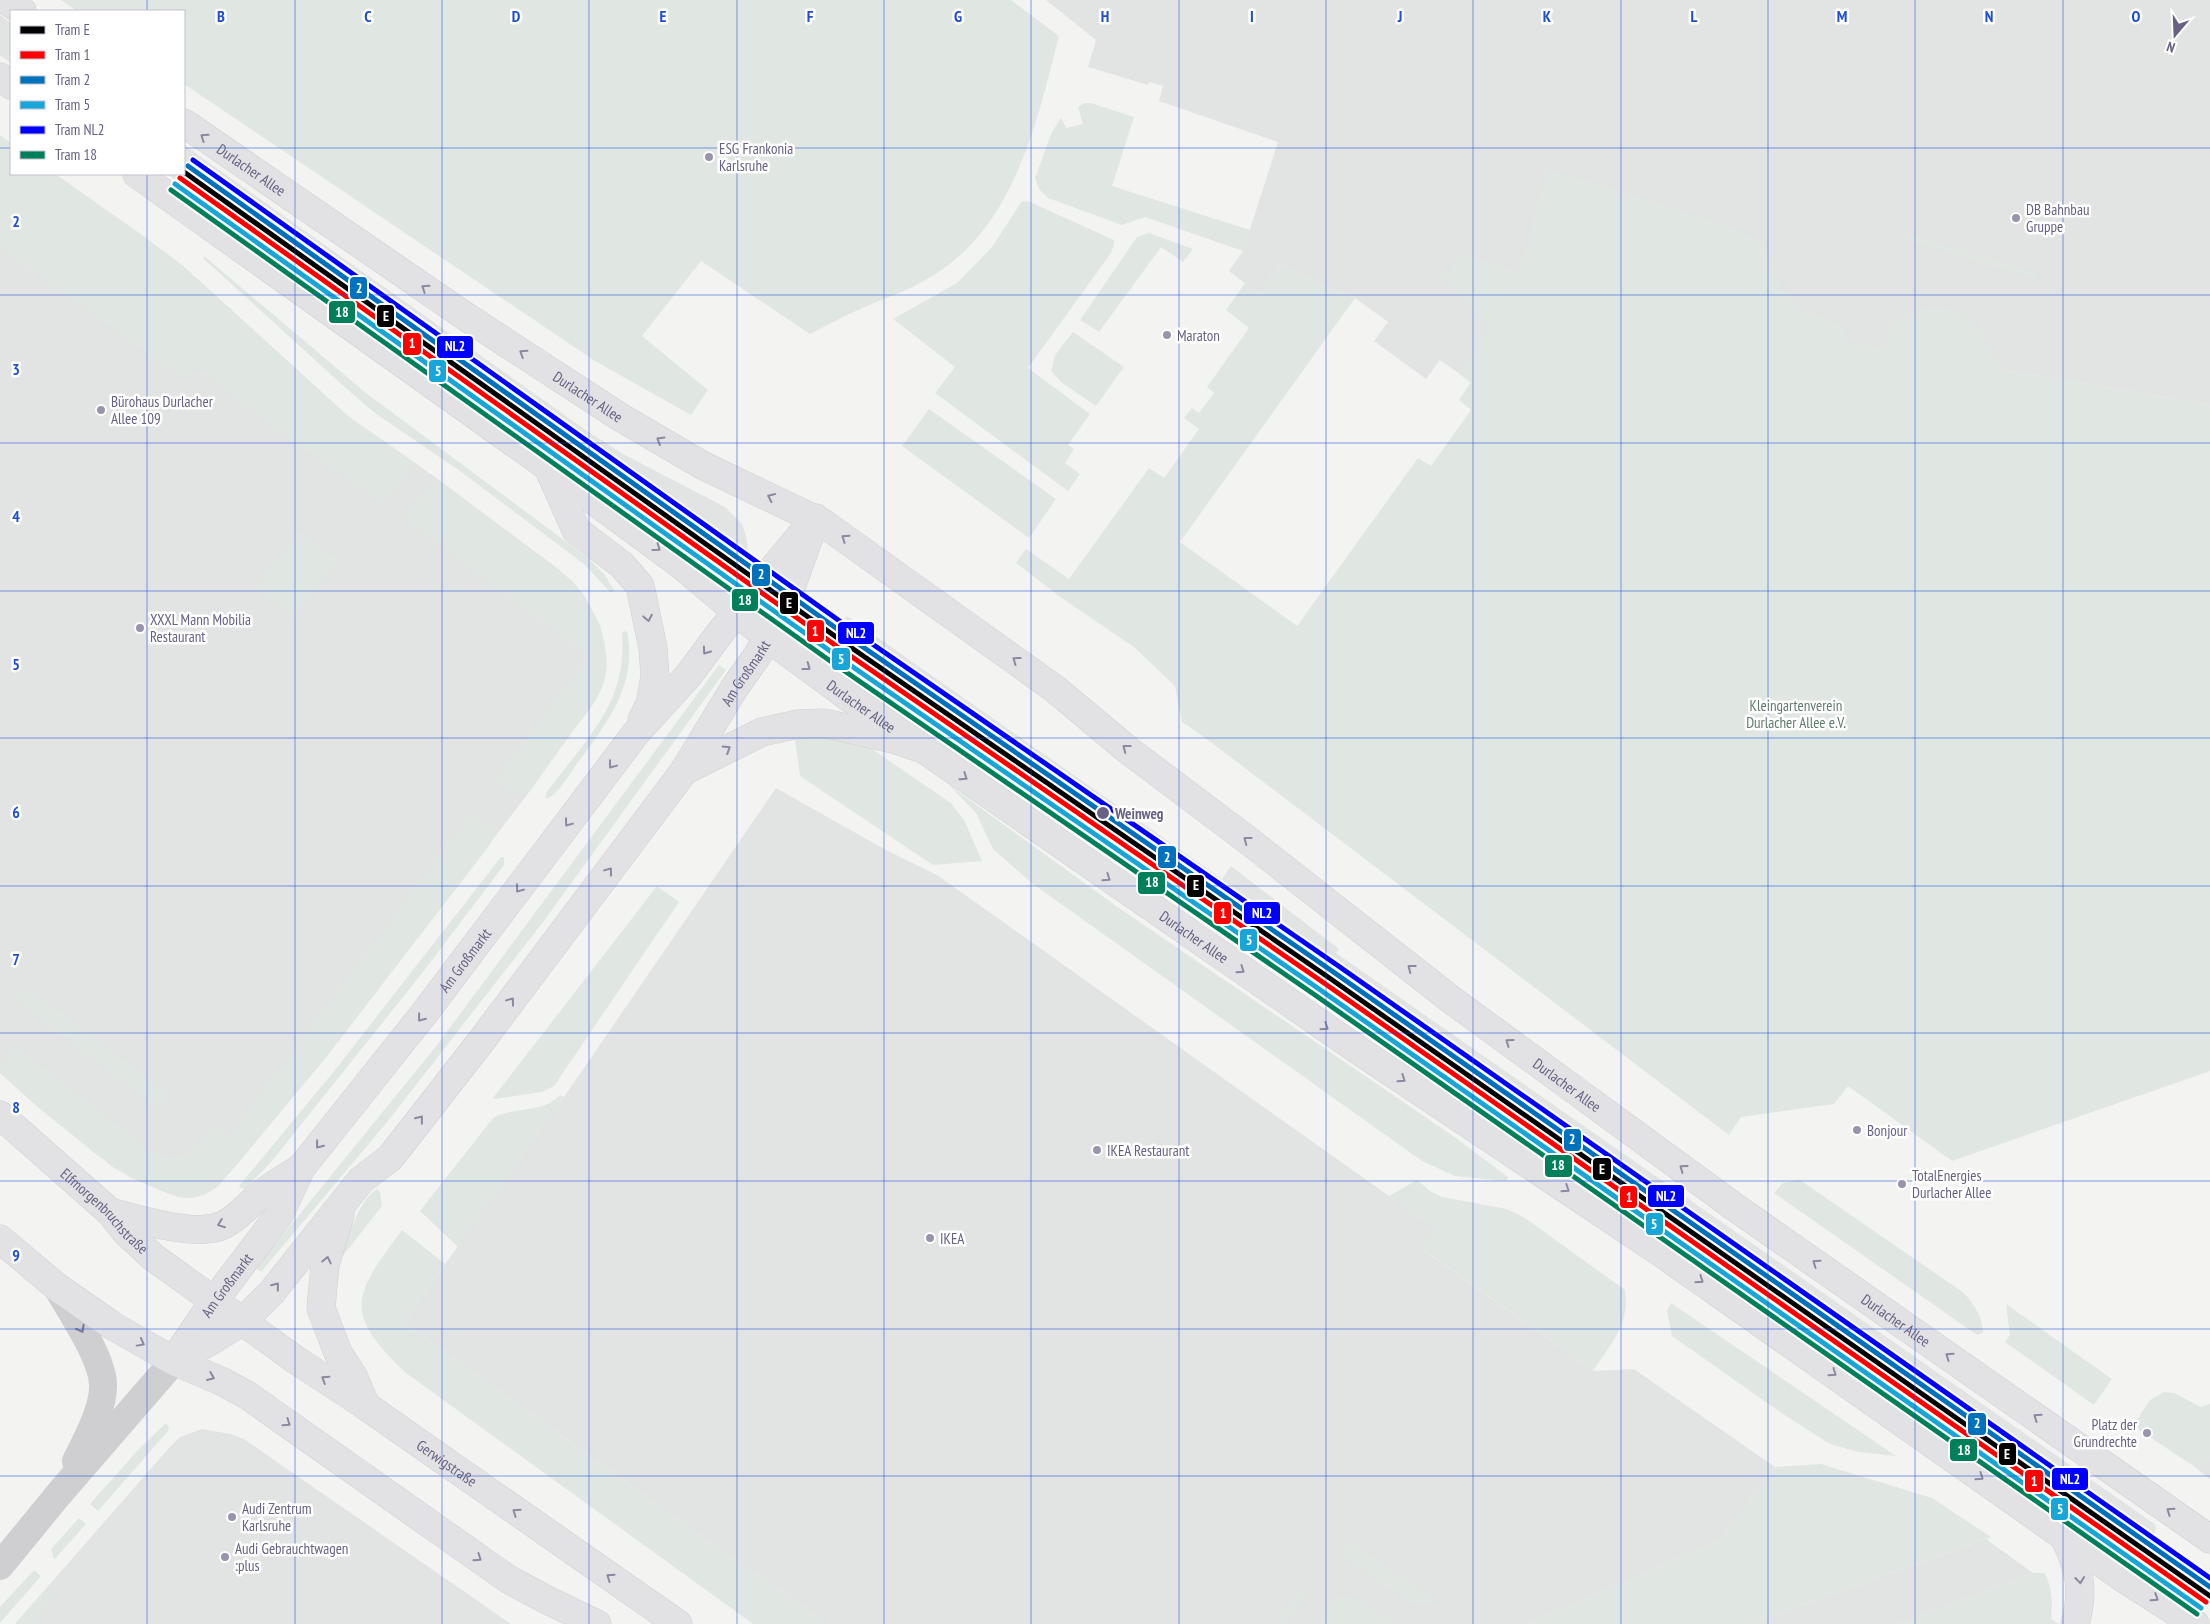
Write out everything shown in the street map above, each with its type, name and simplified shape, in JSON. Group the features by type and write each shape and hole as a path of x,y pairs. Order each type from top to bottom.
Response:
{"main road":[{"path":"6,0 21,10"},
{"name":"Durlacher Allee","path":"185,124 465,316 620,417 702,465 816,518 1055,689 1128,750 1245,838 1449,998 1736,1208 2210,1538"},
{"name":"Durlacher Allee","path":"138,175 548,467 676,562 768,638 923,749 1353,1047 1660,1252 2065,1538 2192,1620"},
{"path":"548,467 576,530 622,565 640,586 653,648 655,676 650,704 636,733"},
{"name":"Am Großmarkt","path":"174,1361 214,1301 279,1215 301,1168 423,1015 636,733 688,676 736,612 816,518"},
{"name":"Am Großmarkt","path":"174,1361 214,1340 243,1321 272,1292 362,1180 390,1158 482,1040 684,771 735,686 768,638 787,601 816,518"},
{"path":"684,771 762,732 811,722 824,723 884,737 923,749"},
{"name":"Elfmorgenbruchstraße","path":"0,1115 110,1212 126,1232 153,1257 214,1301"},
{"path":"110,1212 176,1227 204,1229 222,1226 242,1212 259,1195 301,1168"},
{"path":"345,1200 330,1245 322,1290 321,1308 338,1352 353,1376 366,1406"},
{"path":"0,1239 57,1286 121,1331 174,1361 221,1381 247,1395 508,1579 597,1624"},
{"name":"Gerwigstraße","path":"214,1301 296,1360 366,1406 678,1624"},
{"path":"2065,1538 2078,1566 2081,1580 2080,1604 2075,1624"}],"street":[{"name":"Am Großmarkt","path":"57,1286 100,1366 103,1384 101,1401 88,1438 58,1495"},
{"name":"Am Großmarkt","path":"0,1566 58,1495 174,1361"}],"shaded area":[{"path":"1046,0 2210,0 2210,405 2001,369 1459,400 1471,382 1440,360 1426,379 1374,341 1388,322 1355,298 1279,265 1259,294 1229,271 1243,251 1278,142 1159,101 1163,86 1149,82 1148,85 1088,67 1096,40"},
{"path":"0,15 10,22 10,62 0,55"},
{"path":"0,135 10,175 56,175 139,233 182,265 348,416 435,477 573,582 584,595 600,625 605,646 605,669 599,693 533,787 327,1056 217,1187 204,1195 191,1198 178,1197 114,1168 40,1109 0,1073"},
{"path":"185,146 587,431 623,454 725,507 742,524 746,536 748,549 745,566 741,574 731,582 722,579 680,545 417,351 168,175 185,175"},
{"path":"847,616 1222,879 1231,866 1339,949 1336,953 2156,1525 2150,1544 2131,1554 1227,924 1229,920 829,642"},
{"name":"IKEA","path":"776,788 886,850 937,875 1389,1196 1435,1229 1422,1249 1593,1371 1634,1369 1775,1467 1720,1540 1527,1624 828,1624 700,1535 404,1322 564,1097"},
{"path":"202,1429 231,1434 244,1439 511,1624 15,1624 168,1449 180,1437"},
{"path":"2210,1458 2210,1479 2192,1465"},
{"path":"1986,1539 2033,1573 1897,1624 1750,1624"}],"green space":[{"name":"ESG Frankonia Karlsruhe","path":"61,0 1011,0 1059,36 1033,132 1007,194 989,222 968,247 933,276 810,334 701,261 642,336 708,390 691,415 595,361 185,85 185,10 76,10"},
{"path":"1084,103 1091,103 1134,117 1112,186 1250,230 1243,251 1145,217 1122,225 1048,198 1039,189 1035,178 1052,132 1061,118 1066,128 1083,124 1078,107"},
{"path":"0,135 10,142 10,175 56,175 139,233 182,265 348,416 415,463 383,505 275,428 197,368 187,381 0,248"},
{"name":"Kleingartenverein Durlacher Allee e.V.","path":"1547,168 1729,226 1752,237 1766,252 1784,294 1797,307 1846,328 1845,342 1886,348 1891,323 1911,313 1929,308 1944,308 1958,313 1971,321 1992,350 2001,369 2210,405 2210,1071 1952,1161 1848,1086 1834,1104 1741,1117 1729,1135 1182,722 1175,686 1134,647 1063,599 1016,563 1026,549 1069,579 1149,468 1164,478 1199,429 1184,418 1192,408 1199,413 1214,393 1207,387 1249,328 1226,310 1245,283 1259,294 1279,265 1355,298 1180,542 1297,626 1418,458 1431,466 1471,410 1459,400 1471,383 1458,373 1489,328 1458,292 1437,277 1450,271 1459,252 1519,273"},
{"path":"1022,201 1030,202 1114,240 1111,253 1028,368 1090,414 1068,445 1074,449 1065,463 1080,474 1068,491 935,393 955,367 893,319 957,283 992,247"},
{"path":"1903,232 2037,273 2035,279 1901,238"},
{"path":"1149,233 1193,249 1183,262 1161,247 1099,332 1080,320 1137,237"},
{"path":"204,256 366,393 588,558 604,574 615,591 610,592 584,564 460,471 375,413 204,259"},
{"path":"1073,332 1124,367 1096,406 1061,382 1051,371 1055,355"},
{"path":"929,409 1056,499 1029,538 902,446"},
{"path":"435,477 573,582 590,607 602,635 607,665 605,680 599,694 533,787 526,794 515,794 496,780 588,656 408,522 404,517"},
{"path":"298,531 339,561 295,617 255,587"},
{"path":"624,631 627,632 629,651 628,670 624,687 617,703 598,735 563,784 551,797 546,799 546,793 589,738 611,701 618,681 622,658 622,633"},
{"path":"719,665 726,670 543,922 388,1121 261,1272 256,1268 437,1045"},
{"path":"822,737 866,745 951,803 964,820 982,861 933,865 800,776 795,738"},
{"path":"949,785 1119,908 1456,1138 1508,1177 1506,1181 1455,1176 1422,1161 1033,884 993,849 976,813"},
{"path":"472,812 495,829 495,836 489,846 327,1056 217,1187 204,1195 191,1198 178,1197 131,1178 93,1152 0,1073 0,1067 15,1046 154,1152 164,1155 181,1155 188,1152 200,1141 211,1125 228,1137"},
{"path":"501,857 504,857 504,865 423,972 272,1161 245,1189 241,1188 239,1186 335,1070"},
{"path":"657,886 679,902 554,1086 542,1092 493,1098"},
{"path":"25,986 170,1095 158,1109 16,1001 15,998"},
{"path":"560,1095 564,1097 458,1247 420,1211 493,1118 501,1114 545,1105"},
{"path":"1417,1180 1430,1191 1442,1197 1507,1209 1525,1218 1625,1290 1626,1302 1622,1324 1593,1371 1421,1248 1434,1229 1389,1196"},
{"path":"1800,1180 1964,1293 1977,1312 1983,1327 1983,1333 1977,1335 1774,1193 1783,1183"},
{"path":"377,1189 380,1192 382,1206 342,1257 360,1210 365,1201"},
{"path":"402,1230 445,1264 404,1322 700,1535 828,1624 753,1624 406,1373 385,1352 371,1334 364,1318 362,1303 365,1288 373,1272"},
{"path":"1671,1303 1896,1456 1858,1452 1830,1444 1780,1412 1672,1336 1667,1311"},
{"path":"2006,1304 2112,1379 2094,1405 2005,1342 2010,1335"},
{"path":"2164,1392 2175,1393 2200,1407 2210,1404 2210,1458 2192,1465 2133,1426 2150,1400"},
{"path":"166,1423 169,1428 168,1431 98,1511 90,1504 137,1451"},
{"path":"1821,1464 1932,1498 1991,1537 1750,1624 1527,1624 1720,1540 1775,1467"},
{"path":"79,1518 86,1524 54,1560 51,1549"},
{"path":"1348,1540 1438,1602 1436,1604 1411,1604 1339,1555"},
{"path":"34,1570 41,1576 0,1623 0,1607"},
{"path":"2033,1573 2045,1573 2051,1595 2051,1619 2059,1624 1897,1624"},
{"path":"1301,1587 1308,1592 1286,1624 1276,1624"},
{"path":"45,1590 54,1598 38,1620 43,1624 36,1624 30,1621 28,1624 15,1624"},
{"path":"1338,1596 1356,1597 1397,1624 1317,1624"}],"tram line":[{"name":"NL2","path":"193,160 855,632 1337,965 2210,1578"},
{"name":"2","path":"188,166 850,638 1332,971 2210,1587"},
{"name":"E","path":"185,173 846,644 1328,977 2210,1596"},
{"name":"1","path":"180,178 842,650 1324,983 2206,1602"},
{"name":"5","path":"175,184 837,656 1319,989 2201,1608"},
{"name":"18","path":"171,190 833,663 1315,995 2197,1614"}],"place":[{"name":"ESG Frankonia Karlsruhe","path":"709,157"},
{"name":"DB Bahnbau Gruppe","path":"2016,218"},
{"name":"Maraton","path":"1167,335"},
{"name":"Bürohaus Durlacher Allee 109","path":"101,410"},
{"name":"XXXL Mann Mobilia Restaurant","path":"140,628"},
{"name":"Weinweg","path":"1103,813"},
{"name":"Bonjour","path":"1857,1130"},
{"name":"IKEA Restaurant","path":"1097,1150"},
{"name":"TotalEnergies Durlacher Allee","path":"1902,1184"},
{"name":"IKEA","path":"930,1238"},
{"name":"Platz der Grundrechte","path":"2147,1433"},
{"name":"Audi Zentrum Karlsruhe","path":"232,1517"},
{"name":"Audi Gebrauchtwagen :plus","path":"225,1557"}]}
